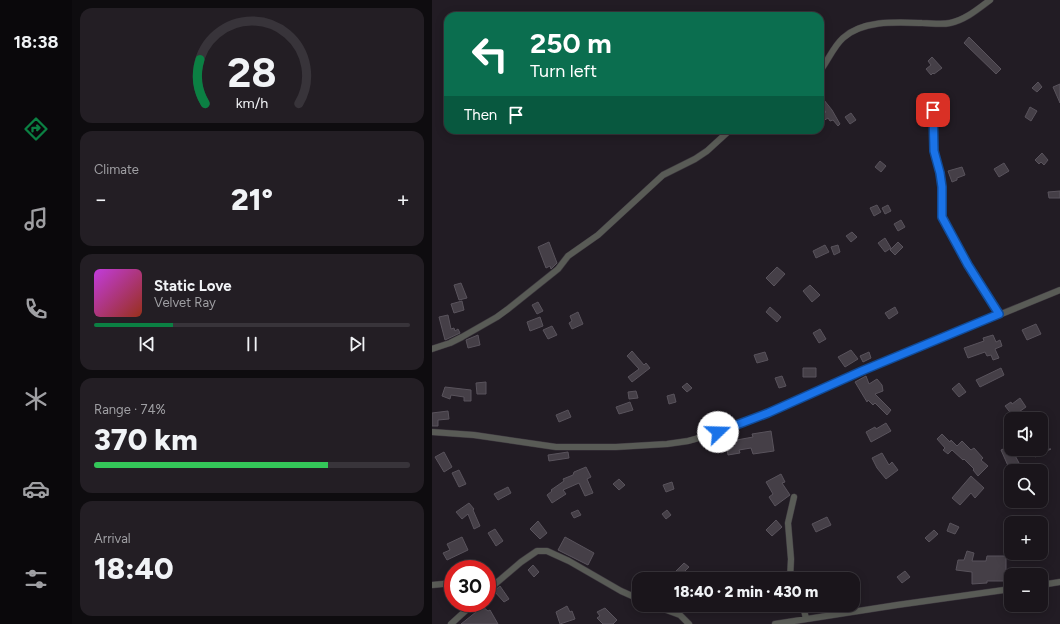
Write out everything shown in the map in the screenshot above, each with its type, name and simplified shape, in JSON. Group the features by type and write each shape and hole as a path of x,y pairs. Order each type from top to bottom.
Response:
{"street":[{"path":"824,65 842,39 857,29 882,24 950,23 962,18 990,0"},
{"path":"933,110 934,151 941,180 942,217 971,270 999,314"},
{"path":"432,349 462,337 508,309 559,268 565,259 572,253 598,235 664,175 695,159 707,151 726,134"},
{"path":"432,432 474,435 556,447 667,444 688,441 758,417 864,370 1060,290"},
{"path":"790,572 791,559 788,523 794,496"},
{"path":"496,583 521,562 537,551 547,551 569,561 632,596"},
{"path":"1048,584 1060,582"},
{"path":"432,585 444,584"},
{"path":"775,624 1004,590"},
{"path":"452,624 465,612"},
{"path":"672,612 680,615 689,624"},
{"path":"804,612 806,619"}],"building":[{"path":"969,37 1001,69 996,74 964,43"},
{"path":"932,57 942,68 931,75 926,69 931,65 928,61"},
{"path":"1038,82 1042,87 1037,92 1032,88"},
{"path":"1060,84 1060,103 1053,87"},
{"path":"824,100 840,124 838,126 833,120 830,121 828,118 824,120 824,113 826,112 824,110"},
{"path":"1030,107 1037,111 1031,121 1025,117"},
{"path":"851,113 856,120 850,124 845,117"},
{"path":"1042,153 1048,160 1044,165 1041,162 1039,164 1035,160"},
{"path":"880,161 886,166 881,172 875,167"},
{"path":"1004,163 1009,171 999,177 994,169"},
{"path":"962,167 965,175 952,182 948,171"},
{"path":"1060,191 1060,198 1049,198 1048,192"},
{"path":"877,205 881,212 874,216 870,208"},
{"path":"888,205 891,211 885,214 882,208"},
{"path":"901,220 905,227 898,231 894,224"},
{"path":"852,232 857,237 851,242 846,236"},
{"path":"885,238 891,248 885,252 878,243"},
{"path":"549,242 557,263 551,269 550,266 546,268 538,247"},
{"path":"898,242 903,247 895,255 890,250"},
{"path":"825,245 829,252 816,258 813,251"},
{"path":"838,245 840,252 834,255 831,247"},
{"path":"777,267 785,274 774,286 766,278"},
{"path":"461,283 467,298 459,300 454,285"},
{"path":"810,285 820,295 812,302 803,291"},
{"path":"462,301 464,310 454,313 451,304"},
{"path":"538,302 543,311 537,314 532,305"},
{"path":"770,307 781,317 777,322 766,312"},
{"path":"895,307 898,313 889,319 885,313"},
{"path":"578,312 583,324 572,329 569,323 572,321 570,316"},
{"path":"448,315 451,329 454,328 455,331 458,329 460,333 445,340 439,317"},
{"path":"540,317 543,326 530,331 527,322"},
{"path":"1036,324 1041,334 1027,340 1022,330"},
{"path":"552,326 557,335 548,339 543,330"},
{"path":"820,329 826,339 819,343 813,333"},
{"path":"478,335 480,345 468,348 466,340"},
{"path":"993,335 996,342 1000,340 1002,346 995,349 999,358 993,360 991,355 987,356 985,352 968,358 964,348 984,341 983,338"},
{"path":"851,350 858,359 845,367 838,357"},
{"path":"632,351 644,365 646,363 650,368 632,382 628,377 639,369 627,356"},
{"path":"765,352 768,360 757,363 754,355"},
{"path":"869,352 871,358 863,362 860,356"},
{"path":"803,368 816,368 816,377 803,377"},
{"path":"1001,368 1004,375 980,387 976,380"},
{"path":"782,376 786,386 779,388 775,378"},
{"path":"866,376 869,384 877,379 882,385 883,391 875,394 891,410 887,415 875,403 873,405 868,400 867,402 855,382"},
{"path":"486,382 486,394 477,394 476,383"},
{"path":"687,383 692,388 687,392 682,387"},
{"path":"959,383 966,392 959,397 952,389"},
{"path":"445,387 471,390 471,401 464,401 464,397 451,395 450,399 442,396"},
{"path":"636,391 638,398 629,399 628,392"},
{"path":"674,394 676,402 669,404 667,396"},
{"path":"1020,398 1026,407 1019,412 1010,412 1005,406 1011,402 1012,404"},
{"path":"630,402 633,410 619,414 616,407"},
{"path":"568,410 571,417 559,422 556,415"},
{"path":"448,411 449,419 438,420 438,426 432,426 432,413"},
{"path":"886,423 891,431 871,442 866,432 875,427 876,429"},
{"path":"771,431 774,451 753,454 751,448 739,450 740,453 728,455 726,442 753,437 752,434"},
{"path":"942,434 950,442 951,440 957,446 962,441 971,450 974,448 983,458 981,460 988,466 978,476 973,470 974,469 964,459 963,460 952,450 948,454 943,450 945,448 937,439"},
{"path":"1004,449 1004,456 1015,456 1019,463 1007,464 1001,450"},
{"path":"444,452 452,467 444,472 435,457"},
{"path":"568,452 569,458 549,461 548,455"},
{"path":"882,453 889,465 892,462 898,470 886,479 877,468 872,458"},
{"path":"586,467 591,477 587,479 593,493 585,496 579,483 563,490 566,494 552,503 547,495 552,491 551,490 564,481 563,479"},
{"path":"459,470 466,484 459,487 452,473"},
{"path":"781,474 785,482 782,483 790,495 775,506 769,497 773,494 766,482"},
{"path":"971,476 984,488 975,498 971,493 960,505 952,498"},
{"path":"619,479 625,485 619,490 613,484"},
{"path":"672,482 674,489 666,492 663,485"},
{"path":"508,487 511,493 498,500 494,494"},
{"path":"469,503 474,509 473,510 480,526 474,529 468,514 462,519 456,512"},
{"path":"578,510 581,515 574,518 571,513"},
{"path":"667,510 671,515 666,519 662,514"},
{"path":"827,517 831,525 816,532 812,524"},
{"path":"776,520 782,527 772,536 766,530"},
{"path":"538,521 547,533 540,539 530,529"},
{"path":"950,523 959,527 955,534 947,531"},
{"path":"495,529 503,541 496,546 488,533"},
{"path":"934,530 938,534 929,542 925,538"},
{"path":"462,537 468,550 447,560 443,553 450,550 447,544"},
{"path":"565,537 594,553 588,565 558,550"},
{"path":"967,551 974,553 972,561 986,561 987,556 1004,556 1004,560 1006,560 1006,568 1004,568 1004,581 987,581 987,583 972,584 972,572 956,570 958,560 964,560"},
{"path":"684,563 689,567 684,572 675,572"},
{"path":"533,565 539,572 534,577 528,570"},
{"path":"905,571 910,577 902,583 897,577"},
{"path":"500,586 509,599 504,602 496,593 496,589"},
{"path":"567,606 570,612 572,611 575,619 560,624 556,612"},
{"path":"605,608 617,620 613,624 603,624 597,618 600,616 597,612"},
{"path":"476,612 491,612 498,624 461,624"}],"route":[{"path":"718,432 768,413 864,370 999,314 968,265 958,244 942,217 942,187 934,151 933,110"}]}
